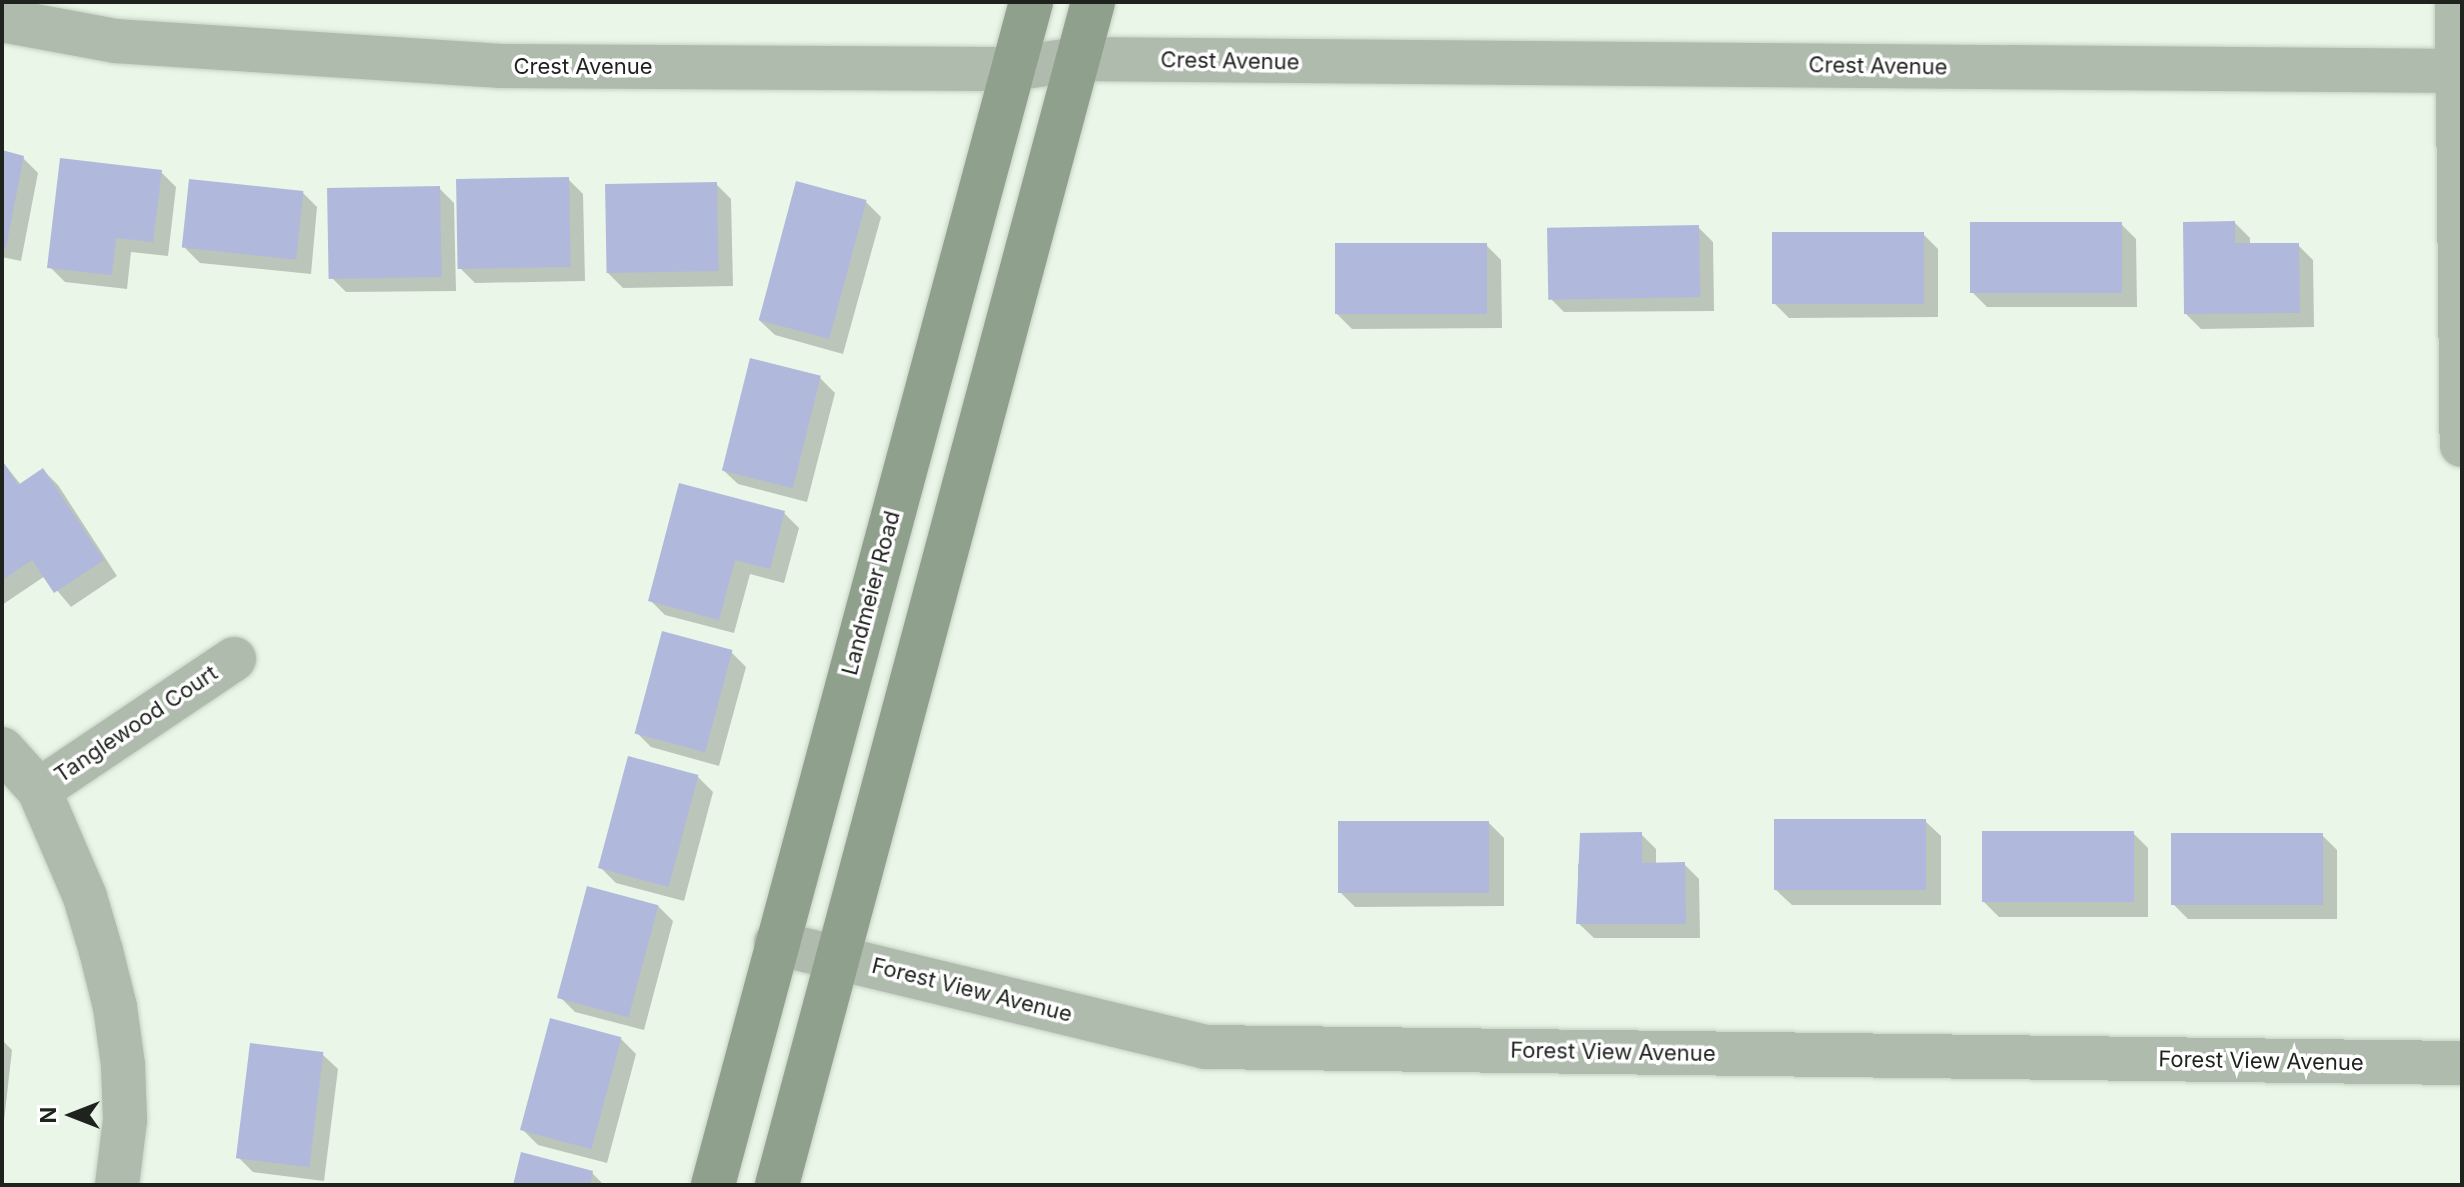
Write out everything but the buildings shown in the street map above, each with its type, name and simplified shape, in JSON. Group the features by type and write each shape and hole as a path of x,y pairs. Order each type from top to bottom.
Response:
{"street":[{"name":"Landmeier Road","path":"713,1185 1031,2"},
{"path":"777,1185 1093,2"},
{"path":"2457,2 2462,445"},
{"name":"Crest Avenue","path":"2,20 115,41 501,66 1013,69 1077,59 2460,71"},
{"name":"Tanglewood Court","path":"39,790 234,659"},
{"path":"2,749 39,790 85,897 115,1007 125,1120 117,1185"},
{"name":"Forest View Avenue","path":"776,943 1205,1047 2462,1063"}]}
